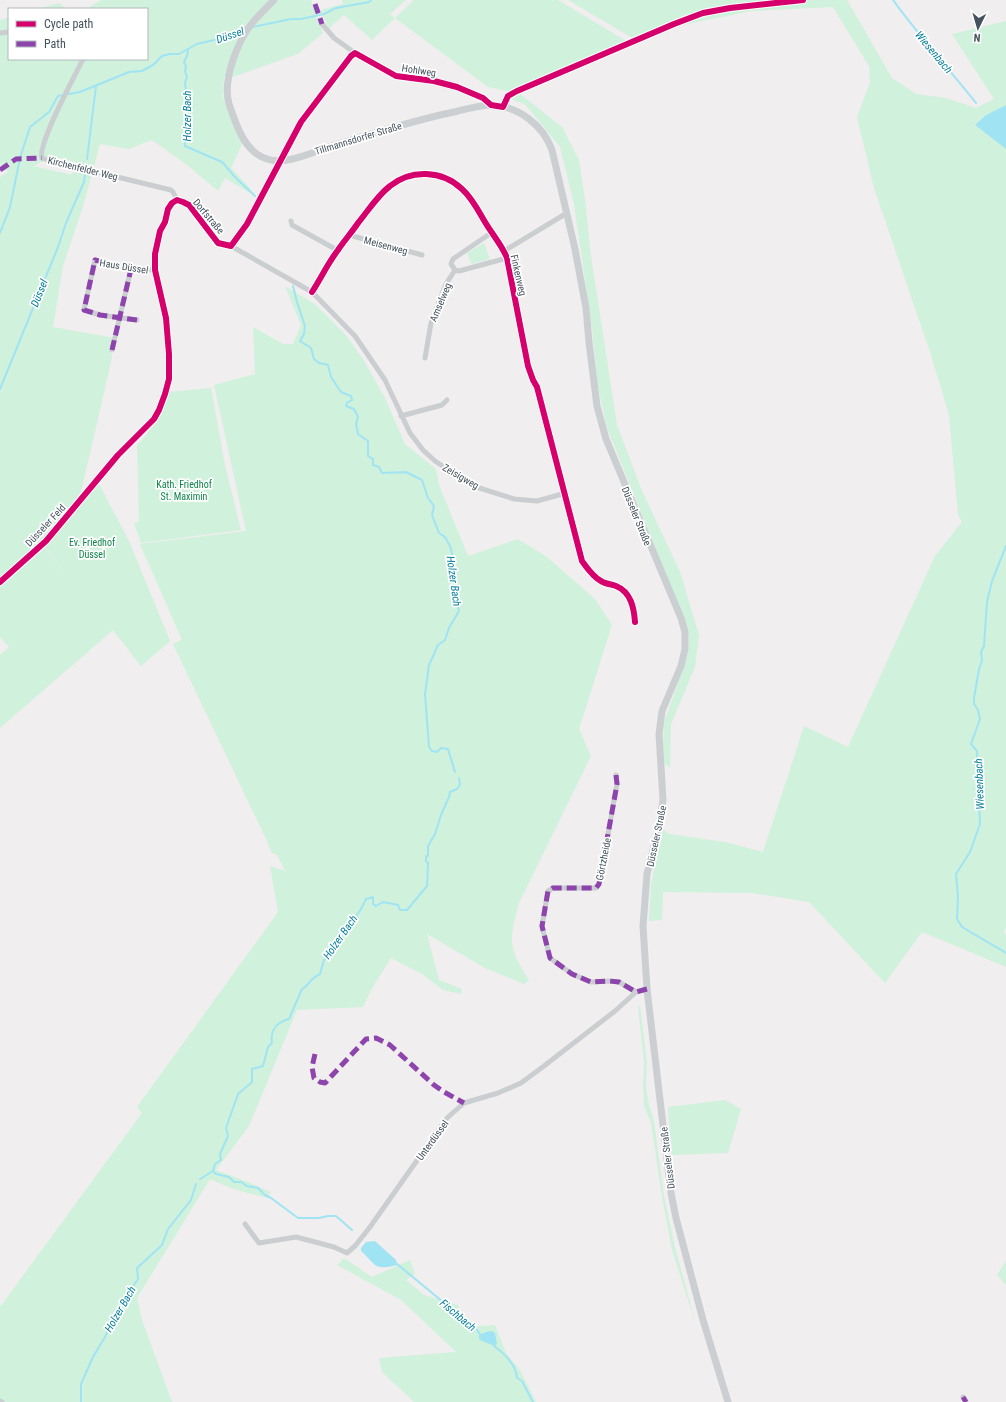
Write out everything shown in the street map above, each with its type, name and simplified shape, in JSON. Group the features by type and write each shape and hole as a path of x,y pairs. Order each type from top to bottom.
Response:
{"main road":[{"name":"Tillmannsdorfer Straße","path":"274,0 253,22 243,38 228,77 228,100 234,117 243,138 250,148 258,155 267,159 281,160 298,157 387,129 435,116 491,105 503,107 519,112 528,118 536,125 550,143 567,213"},
{"name":"Düsseler Straße","path":"567,213 586,308 597,406 601,423 606,440 681,618 685,632 684,659 663,707 659,734 663,800 659,826 648,874 644,903 643,926 647,989 670,1185 676,1218 703,1320 728,1402"}],"street":[{"name":"Hohlweg","path":"322,24 334,38 355,54 396,76 457,87 483,98"},
{"name":"Dorfstraße","path":"231,246 247,224 300,122 347,61 355,54"},
{"name":"Kirchenfelder Weg","path":"82,60 43,144 41,154 42,158 171,190 177,200"},
{"name":"Finkenweg","path":"312,292 337,250 390,186 403,178 421,174 440,176 459,186 471,199 491,233 504,250 507,258 528,366 533,380 538,387 582,561 601,581 617,586 627,595 634,608 635,622"},
{"name":"Dorfstraße","path":"100,477 154,419 166,394 169,379 168,336 165,311 155,270 155,254 160,231 166,222 168,209 172,203 177,200 189,205 218,243 231,246 312,292"},
{"name":"Finkenweg","path":"504,250 567,213"},
{"path":"291,221 292,225 337,250"},
{"name":"Amselweg","path":"425,358 431,323 446,284 455,270 452,264 453,259 491,233"},
{"name":"Meisenweg","path":"349,235 422,255"},
{"path":"455,270 459,271 507,258"},
{"name":"Haus Düssel","path":"119,317 100,315 84,310 96,260 131,269 155,270"},
{"path":"112,350 131,269"},
{"name":"Zeisigweg","path":"312,292 356,336 385,380 410,433 423,450 435,461 473,486 514,499 537,501 566,493"},
{"path":"119,317 137,320"},
{"path":"401,416 442,404 447,400"},
{"name":"Düsseler Feld","path":"0,582 46,541 100,477"},
{"name":"Görtzheide","path":"616,775 617,784 599,884 596,888 553,888 548,891 542,926 550,958 572,974 591,982 619,982 636,992"},
{"path":"636,992 647,989"},
{"name":"Unterdüssel","path":"245,1224 259,1243 296,1237 347,1252 355,1246 370,1227 447,1118 464,1103 498,1093 521,1083 615,1011 636,992"}],"green space":[{"path":"101,0 311,0 323,33 298,54 233,77 224,76 223,98 242,144 231,168 251,189 248,192 225,178 218,191 187,165 152,140 129,149 100,144 84,203 63,266 53,327 115,338 111,352 112,358 81,492 37,546 0,579 0,177 8,172 0,164 0,20 8,17 8,60 148,60 148,8 88,8","holes":["50,156 76,162 72,175 34,166"]},
{"path":"342,0 406,0 390,14 395,18 372,40 344,15 329,28 320,10 343,4"},
{"path":"414,0 558,0 628,42 508,91 488,87 395,18"},
{"path":"568,0 847,0 892,78 916,94 946,98 976,108 994,99 952,34 1006,21 1006,105 986,115 975,125 1006,149 1006,926 1004,933 1006,934 1006,967 922,932 885,983 809,902 752,893 663,892 662,920 649,921 651,884 663,829 669,834 725,842 763,852 804,726 848,747 935,556 962,522 958,515 949,415 931,355 874,188 857,117 870,82 869,66 833,7 751,11 678,26 684,15 635,39"},
{"path":"59,3 66,8 41,8"},
{"path":"520,94 562,127 579,160 591,256 617,425 642,491 680,572 699,635 695,667 671,724 670,768 664,763 664,723 688,654 689,638 685,621 607,428 598,387 592,329 574,204 560,147 526,105 511,99"},
{"path":"484,243 490,259 472,264 467,253"},
{"path":"285,286 316,305 345,334 363,359 385,398 405,444 436,469 439,485 468,556 518,539 547,557 595,599 612,625 579,729 591,756 519,903 513,928 512,943 516,958 529,980 524,984 485,968 427,934 439,980 462,989 461,994 443,990 422,974 391,958 371,990 363,1007 297,1010 249,1126 216,1170 271,1192 267,1198 233,1189 210,1179 137,1298 142,1320 172,1402 0,1402 0,1307 142,1113 137,1107 278,912 270,866 285,871 277,855 271,852 173,644 182,640 140,544 246,531 214,385 255,374 253,327 283,344 293,344 301,325"},
{"name":"Kath. Friedhof St. Maximin","path":"211,388 225,465 241,530 141,543 134,523 139,522 137,446 160,414 169,392"},
{"name":"Ev. Friedhof Düssel","path":"99,484 129,541 170,641 141,666 113,630 0,728 0,655 9,647 0,637 0,587 45,548 72,581 45,547"},
{"path":"640,1006 647,1062 646,1087 649,1105 654,1121 664,1196 675,1247 696,1325 672,1250 662,1197 651,1123 644,1106 644,1062 638,1007"},
{"path":"725,1100 741,1109 728,1153 671,1155 668,1107"},
{"path":"344,1258 372,1277 410,1260 415,1274 406,1280 424,1295 458,1305 468,1327 495,1325 506,1353 520,1370 536,1402 414,1402 382,1372 379,1358 456,1352 401,1300 337,1265"},
{"path":"1006,1261 1006,1285 997,1275"}],"water":[{"path":"1006,105 1006,149 975,125 986,115"},
{"path":"375,1241 396,1260 397,1265 389,1267 376,1266 361,1251 361,1248 366,1242"},
{"path":"492,1331 495,1333 497,1344 495,1346 479,1339 479,1335"}],"waterway":[{"name":"Düssel","path":"253,27 324,14 336,8 369,2 371,0"},
{"name":"Wiesenbach","path":"893,0 976,103"},
{"name":"Düssel","path":"0,233 10,207 20,158 30,127 49,112 58,96 80,92 129,72 142,71 153,65 162,56 179,54 197,44 246,29"},
{"name":"Holzer Bach","path":"188,50 184,62 187,77 185,83 185,146 222,162 255,196"},
{"name":"Düssel","path":"87,159 96,86"},
{"name":"Düssel","path":"0,389 58,247 66,223 84,182 85,174"},
{"name":"Holzer Bach","path":"293,286 305,326 304,334 300,341 311,348 314,359 319,363 328,365 331,377 341,392 351,396 352,400 347,403 346,406 354,409 358,417 356,424 358,434 368,441 368,456 373,459 373,465 379,467 382,473 406,472 422,480 428,498 434,506 432,515 439,533 445,537 450,546 453,557 452,567 455,576 456,600 459,611 449,628 445,640 438,645 429,665 425,694 429,747 432,751 437,752 441,748 448,749 455,772"},
{"name":"Wiesenbach","path":"1006,546 992,581 987,602 984,646 981,652 982,661 979,669 974,698 974,704 978,710 980,719 971,744 977,751 980,824 970,852 956,874 958,897 957,919 962,927 1006,953"},
{"name":"Holzer Bach","path":"200,1179 213,1171 215,1164 221,1160 220,1154 228,1136 226,1128 238,1094 252,1082 252,1069 263,1066 268,1047 272,1043 273,1030 278,1024 289,1019 302,989 320,974 324,960 361,909 366,899 373,897 373,904 376,906 383,902 398,905 400,910 407,910 427,886 428,863 426,861 426,856 428,856 428,846 435,834 450,792 457,789 460,785 459,778"},
{"name":"Fischbach","path":"213,1171 216,1174 229,1177 234,1182 241,1182 247,1186 258,1188 265,1195 298,1218 336,1216 352,1230"},
{"name":"Holzer Bach","path":"81,1402 81,1384 117,1310 138,1279 137,1268 162,1245 168,1229 191,1200 196,1184"},
{"name":"Fischbach","path":"397,1264 477,1330 481,1336"},
{"name":"Fischbach","path":"494,1346 506,1356 515,1368 517,1378 522,1381 533,1402"}],"marked path":[{"path":"315,4 322,24"},
{"path":"0,170 16,159 42,158"},
{"path":"137,320 100,315 84,310 95,260 131,269 155,270"},
{"path":"112,350 131,269"},
{"path":"616,775 617,784 599,884 596,888 553,888 548,891 542,926 550,958 572,974 591,982 619,982 636,992 647,989"},
{"path":"315,1054 312,1067 314,1078 325,1083 366,1039 376,1038 390,1045 434,1085 464,1103"},
{"path":"963,1397 966,1402"}],"cycle path":[{"path":"0,582 46,541 118,455 154,419 159,410 169,379 169,354 166,318 155,270 155,254 160,231 165,222 168,209 172,203 177,200 189,205 218,243 231,246 247,224 301,122 351,56 355,53 396,76 434,81 457,87 483,98 491,105 503,107 508,96 517,91 703,13 730,8 803,0"},
{"path":"312,292 334,255 358,223 381,194 398,180 417,174 436,175 454,183 469,196 507,258 528,366 537,387 582,561 595,577 604,583 616,586 625,592 633,606 635,622"}]}
